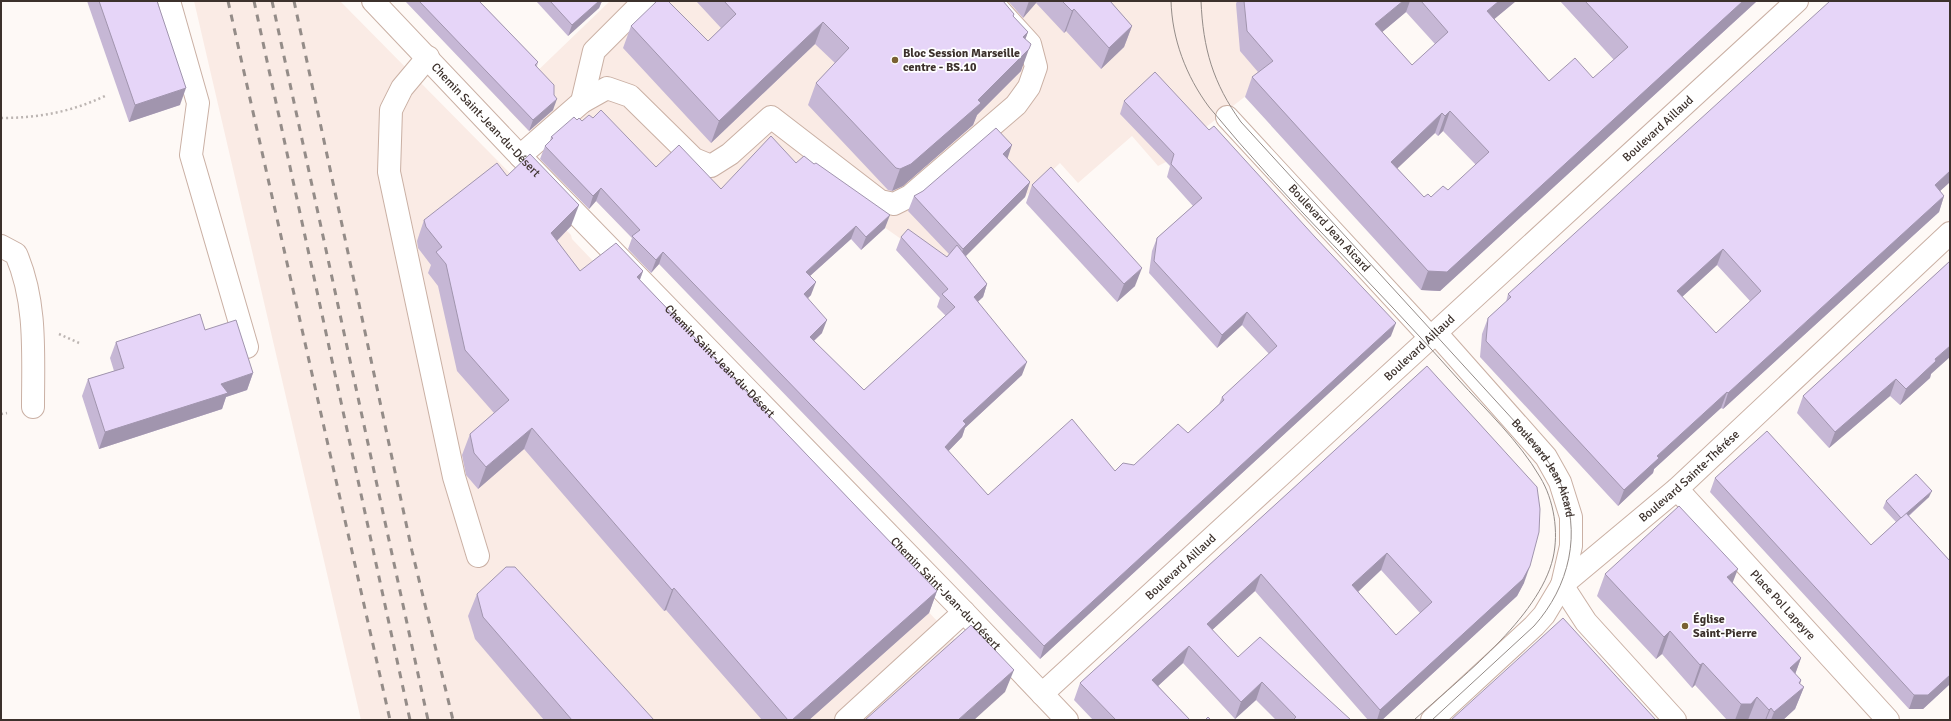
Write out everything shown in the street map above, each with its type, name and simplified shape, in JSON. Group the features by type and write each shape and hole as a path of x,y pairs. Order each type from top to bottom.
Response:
{"street":[{"path":"169,1 198,103 191,155 247,347"},
{"name":"Chemin Saint-Jean-du-Désert","path":"373,1 428,57 520,156 964,612 1042,694 1059,717"},
{"path":"582,102 594,51 644,1"},
{"path":"520,156 582,102 608,88 630,96 694,158 710,166 730,154 771,117 880,201 894,204 910,196 1010,110 1029,88 1036,67 1030,44 991,1"},
{"name":"Boulevard Aillaud","path":"1042,694 1434,336 1797,1"},
{"path":"428,57 402,88 391,110 389,172 454,477 478,556"},
{"name":"Boulevard Jean Aicard","path":"1227,117 1546,457 1560,482 1571,518 1571,546 1562,585"},
{"name":"Boulevard Sainte-Thérése","path":"1432,720 1534,626 1544,615 1562,585 1677,489 1950,233"},
{"path":"1,246 16,254 25,275 30,294 33,328 33,407"},
{"name":"Place Pol Lapeyre","path":"1677,489 1888,720"},
{"path":"1562,585 1586,622 1675,720"},
{"path":"846,720 964,612"}],"path":[{"path":"1,118 37,117 54,114 72,110 105,96"}],"shaded area":[{"path":"194,1 340,1 571,235 572,239 1005,692 974,720 361,720"},
{"path":"610,1 1381,1 1265,81 1197,134 1166,162 1158,166 1132,136 1078,183 1060,163 945,274 901,239 843,198 718,200 658,265 503,104"}],"building":[{"path":"99,1 157,1 186,88 135,105"},
{"path":"419,1 479,1 538,62 535,65 554,85 554,95 557,99 533,120"},
{"path":"550,1 599,1 572,25"},
{"path":"657,1 668,1 708,41 736,14 724,1 1003,1 1014,14 1013,16 1028,32 1023,37 1031,44 1029,49 978,100 981,103 911,164 900,169 896,168 816,83 849,48 823,22 719,121 631,26"},
{"path":"1062,1 1110,1 1132,26 1109,48 1074,9 1072,11"},
{"path":"1244,1 1403,1 1375,24 1412,65 1448,32 1421,1 1499,1 1487,11 1549,81 1575,58 1593,78 1628,47 1585,1 1743,1 1447,272 1428,271 1252,77 1273,61 1247,31","holes":["1450,111 1489,152 1448,190 1443,186 1431,197 1428,194 1424,197 1391,162 1442,113 1445,116"]},
{"path":"1830,1 1950,1 1950,171 1935,185 1944,196 1657,456 1659,458 1624,490 1486,341 1488,318 1511,297 1508,294","holes":["1723,249 1761,291 1716,333 1677,291"]},
{"path":"1155,72 1209,130 1214,126 1396,323 1044,646 663,252 656,260 632,236 640,230 601,188 593,196 545,146 553,138 551,137 574,117 577,120 579,118 582,121 589,115 593,118 601,110 656,167 679,145 721,189 771,136 796,163 804,156 890,215 866,237 856,226 806,272 816,282 804,294 827,320 810,337 864,390 955,307 942,294 948,289 901,237 908,229 947,257 957,245 987,284 974,297 1027,362 963,421 966,424 945,447 988,495 1072,419 1115,471 1123,463 1134,465 1178,424 1188,433 1224,400 1222,397 1277,346 1247,312 1222,335 1154,261 1157,238 1202,198 1171,164 1174,154 1124,101"},
{"path":"996,128 1012,145 1003,154 1030,182 963,249 914,196 923,191"},
{"path":"530,154 579,205 551,233 580,271 616,243 643,271 637,277 937,591 792,720 788,720 674,588 672,590 532,428 486,467 474,453 470,434 509,400 465,350 446,264 436,252 442,247 426,227 424,220 497,163 507,176"},
{"path":"1051,167 1142,268 1124,284 1032,185"},
{"path":"1950,261 1950,346 1906,389 1896,379 1835,432 1803,396"},
{"path":"200,314 205,330 236,320 253,373 221,384 228,393 105,432 88,379 124,368 116,342"},
{"path":"1427,366 1537,487 1540,509 1539,532 1530,566 1523,579 1380,710 1261,574 1207,624 1238,657 1260,637 1351,720 1293,720 1296,717 1262,682 1241,702 1189,646 1152,680 1190,720 1116,720 1080,683","holes":["1387,553 1432,602 1396,635 1352,585"]},
{"path":"1767,431 1871,545 1906,513 1950,561 1950,675 1928,695 1914,695 1715,478"},
{"path":"1916,474 1932,491 1901,518 1886,501"},
{"name":"Église Saint-Pierre","path":"1679,506 1738,569 1727,577 1801,658 1790,668 1801,680 1799,683 1804,687 1774,712 1771,708 1769,710 1757,697 1751,704 1741,704 1703,663 1700,665 1670,631 1664,637 1605,574"},
{"path":"506,567 515,567 654,720 572,720 483,617 477,594"},
{"path":"1563,618 1656,720 1451,720"},
{"path":"971,625 1014,670 958,720 865,720"}],"tram line":[{"path":"1171,1 1174,29 1182,57 1194,83 1209,107 1269,177 1502,426 1532,464 1549,496 1554,516 1555,548 1545,581 1532,603 1515,625 1474,667 1414,720"},
{"path":"1201,1 1204,35 1211,65 1223,93 1241,122 1527,435 1553,470 1560,482 1567,501 1571,520 1569,558 1564,576 1546,611 1534,626 1432,720"}],"railway":[{"path":"228,1 390,720"},
{"path":"254,1 410,720"},
{"path":"272,1 428,720"},
{"path":"294,1 412,551 453,720"}],"place":[{"name":"Bloc Session Marseille centre - BS.10","path":"895,60"},
{"name":"Église Saint-Pierre","path":"1685,626"}]}
